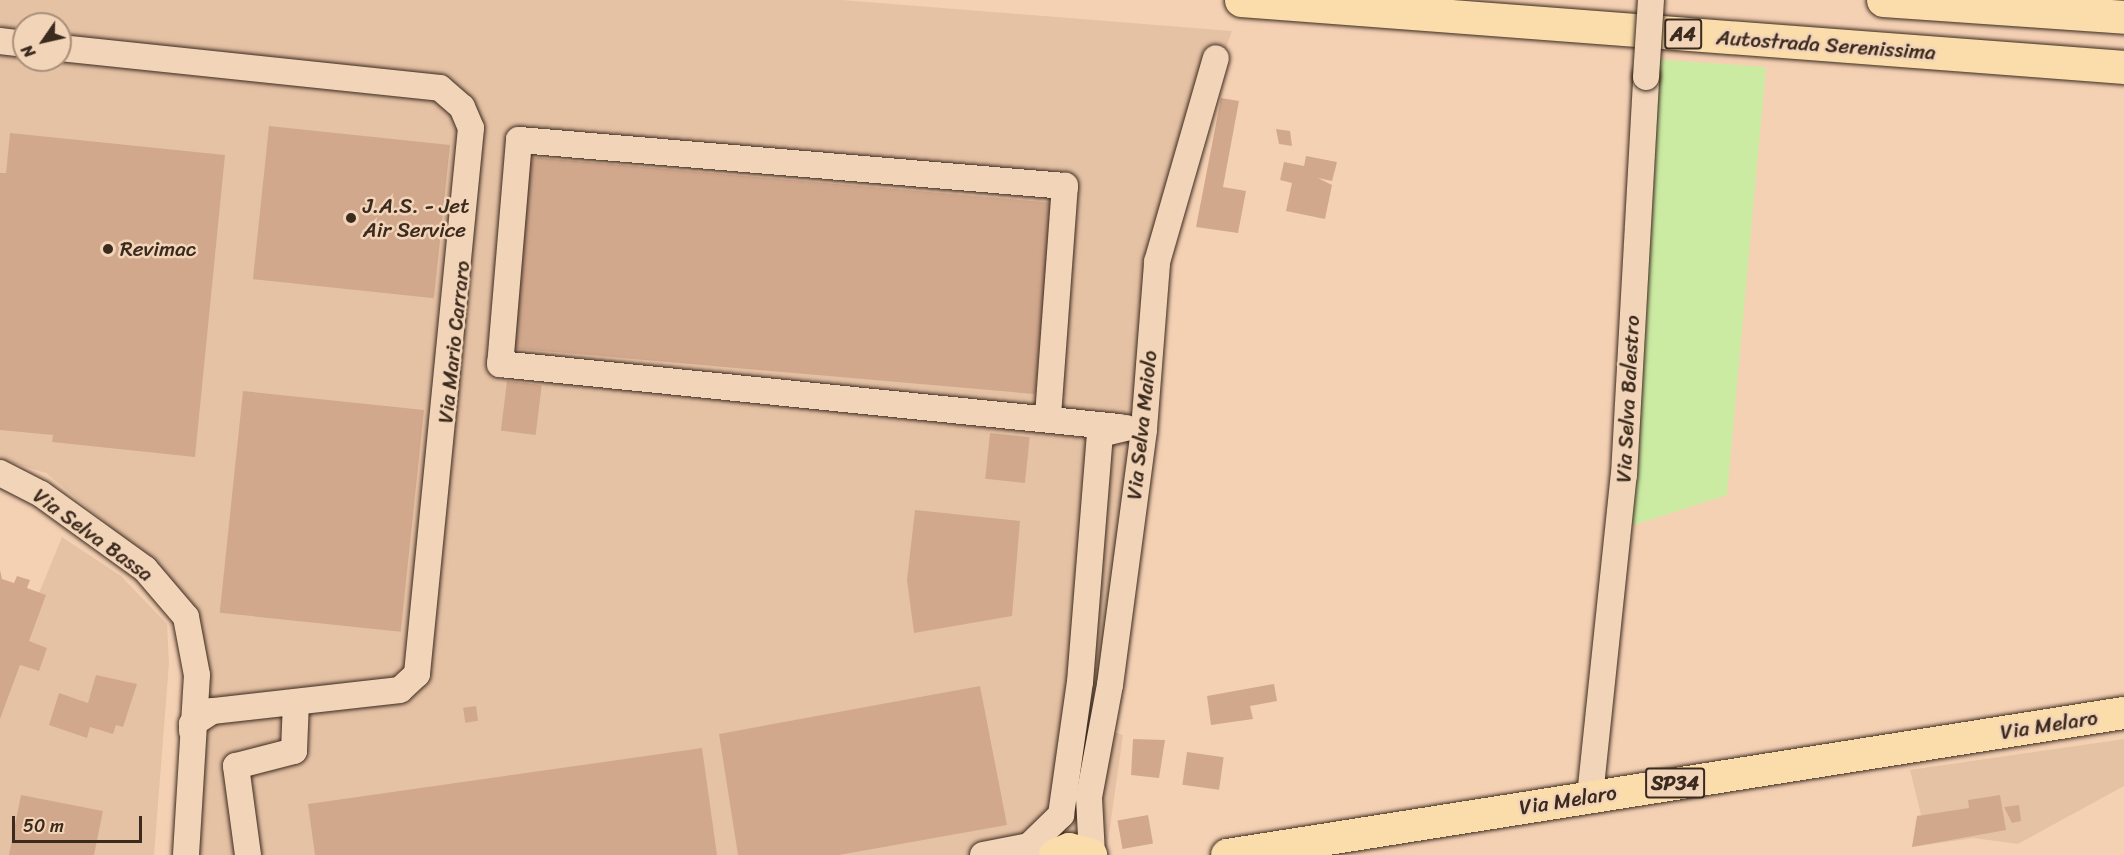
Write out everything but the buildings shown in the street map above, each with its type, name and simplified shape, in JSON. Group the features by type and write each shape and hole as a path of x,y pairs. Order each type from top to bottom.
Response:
{"highway":[{"name":"Autostrada Serenissima","path":"1241,0 2124,67"},
{"path":"1883,0 2124,18"}],"main road":[{"name":"Via Melaro","path":"1227,855 2124,713"}],"street":[{"name":"Via Selva Balestro","path":"1590,796 1624,475 1651,0"},
{"name":"Via Mario Carraro","path":"72,49 440,88 462,107 471,128 471,165 417,674 400,690 212,711 192,724 192,731"},
{"name":"Via Selva Maiolo","path":"1075,854 1089,797 1110,685 1144,429 1156,262 1216,58"},
{"path":"1048,416 1065,186 519,140 500,364 1048,416 1119,428 1144,429"},
{"path":"983,855 1029,846 1061,815 1080,682 1100,434 1119,428"},
{"name":"Via Selva Bassa","path":"0,473 41,494 145,569 171,595 186,617 195,649 186,855"},
{"path":"1080,682 1110,685"},
{"path":"248,855 236,766 294,751 296,702"}],"shaded area":[{"path":"0,0 842,0 1232,31 1196,130 1178,206 1116,578 1114,732 1123,735 1106,855 194,855 206,664 143,554 46,473 0,459"},
{"path":"62,537 121,576 167,624 169,663 154,855 0,855 0,688"},
{"path":"2124,739 2124,786 2018,844 1974,838 1912,847 1921,815 1910,770"}],"green space":[{"path":"1635,58 1766,67 1727,495 1609,533"}],"place":[{"name":"J.A.S. - Jet Air Service","path":"351,218"},
{"name":"Revimac","path":"108,249"}]}
